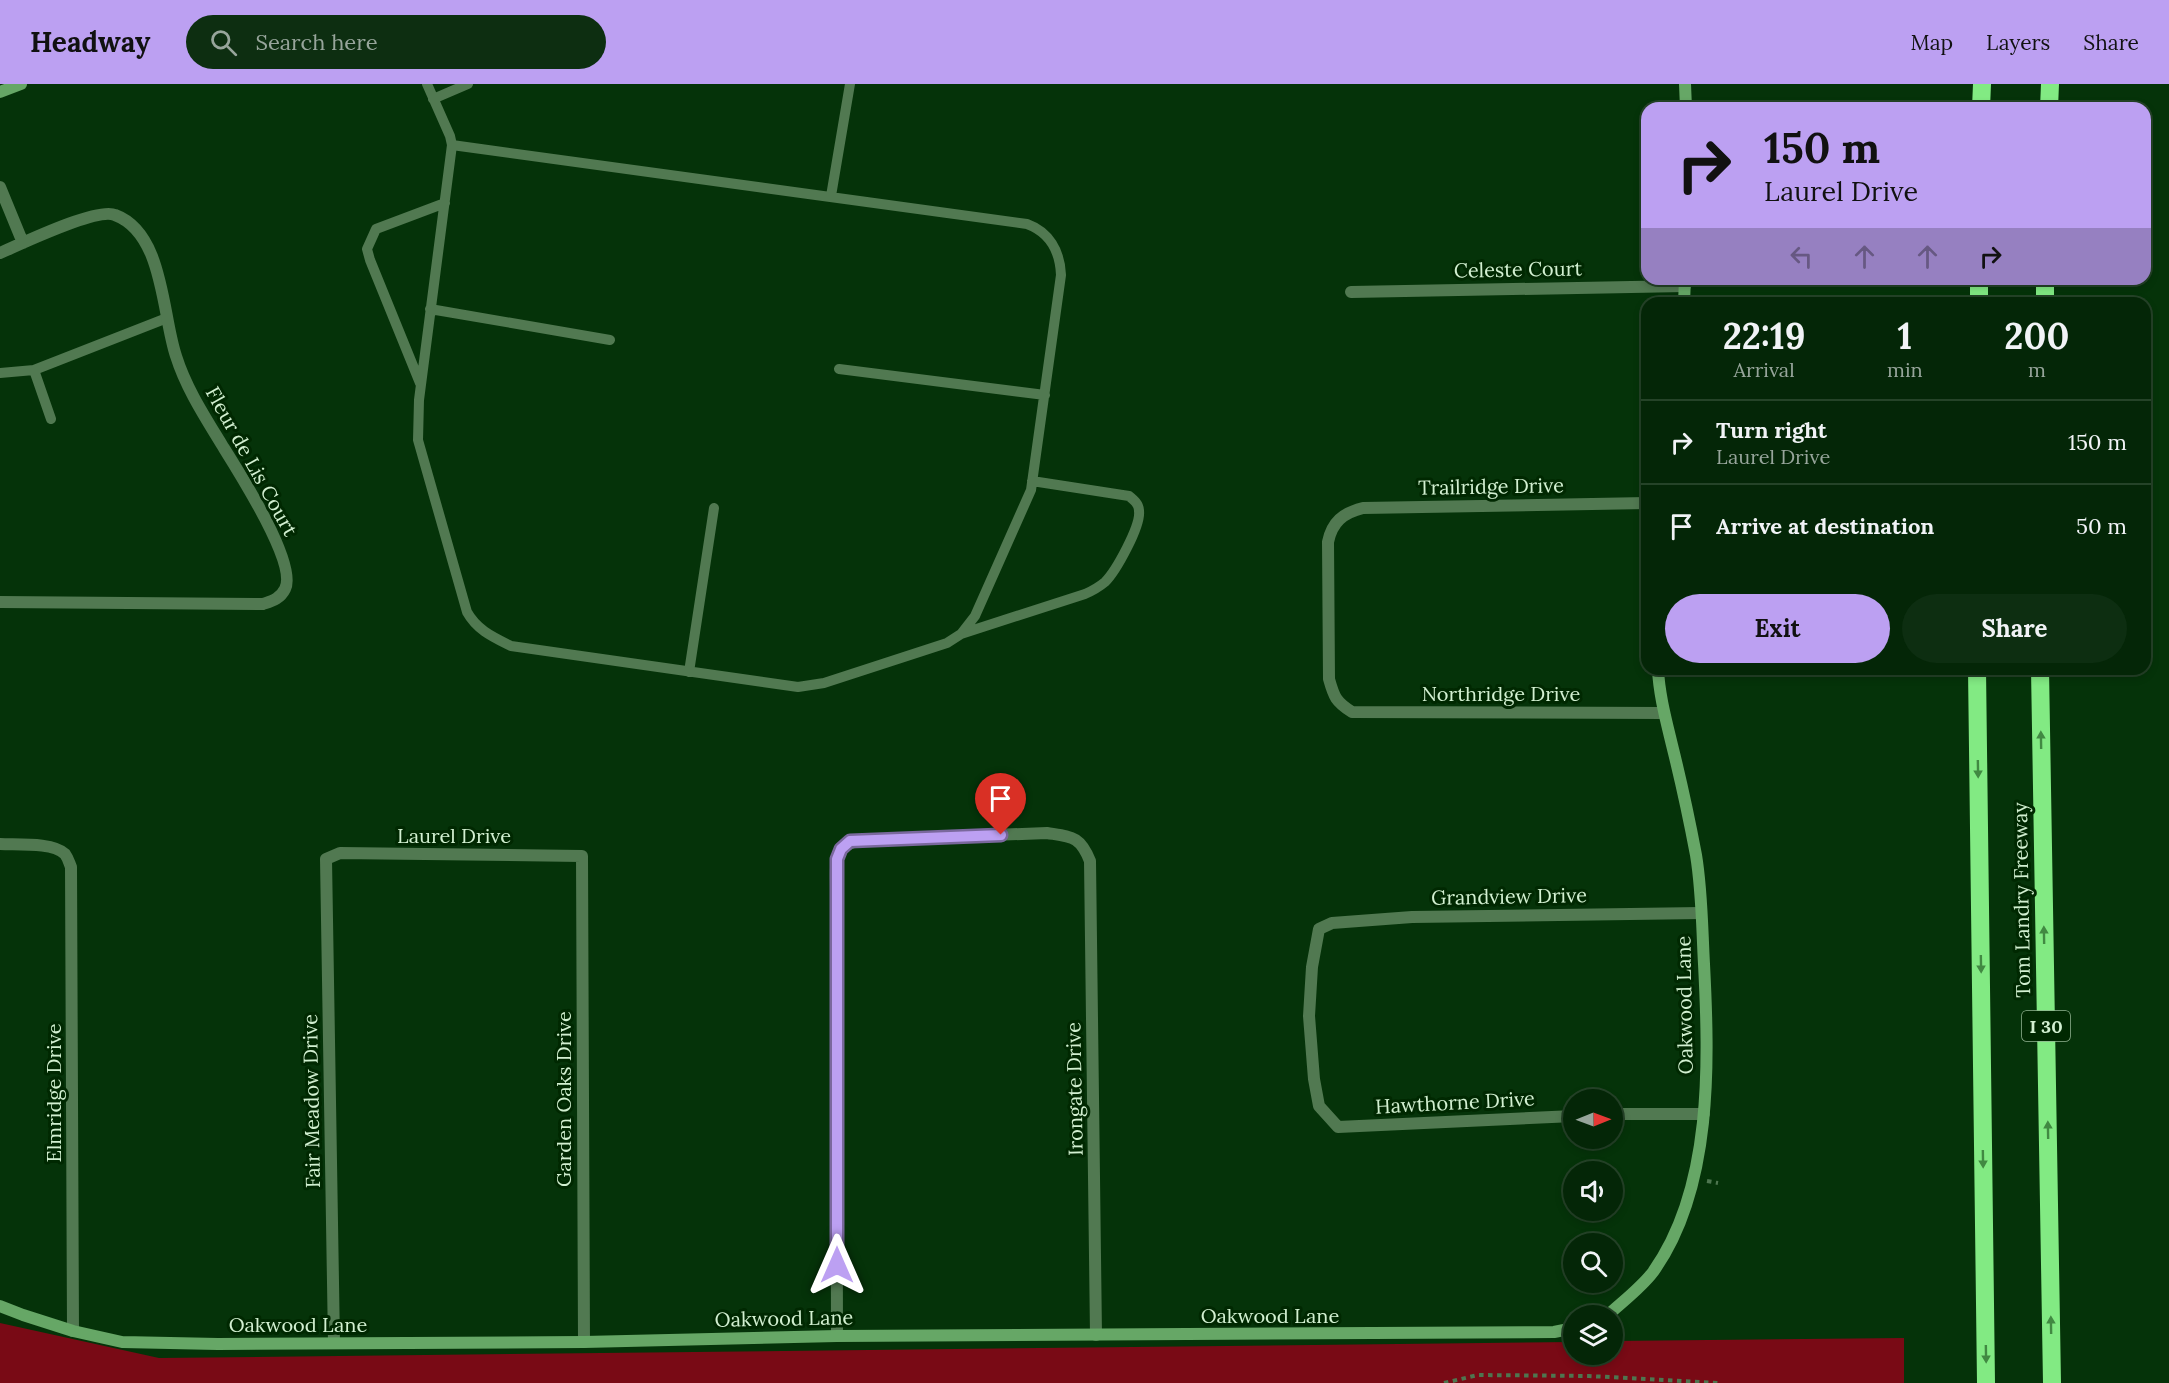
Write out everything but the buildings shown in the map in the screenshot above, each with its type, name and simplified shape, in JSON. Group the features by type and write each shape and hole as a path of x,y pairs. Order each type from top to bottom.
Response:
{"highway":[{"path":"1981,102 1982,84"},
{"path":"2049,102 2050,84"},
{"name":"Tom Landry Freeway","path":"1977,675 1986,1383"},
{"name":"Tom Landry Freeway","path":"2040,675 2052,1383"}],"street":[{"path":"0,92 21,84"},
{"path":"1685,84 1686,102"},
{"path":"0,187 23,243"},
{"name":"Fleur de Lis Court","path":"0,253 94,214 114,214 140,233 153,258 176,356 194,397 252,493 280,550 285,570 285,589 275,600 251,605 0,602"},
{"name":"Celeste Court","path":"1351,292 1641,283"},
{"name":"Trailridge Drive","path":"1339,704 1333,694 1329,679 1328,542 1331,530 1339,519 1350,511 1363,508 1641,503"},
{"name":"Oakwood Lane","path":"1619,1305 1652,1273 1667,1248 1680,1218 1693,1177 1704,1114 1707,1020 1701,913 1694,846 1659,675"},
{"name":"Northridge Drive","path":"1339,704 1352,712 1665,713"},
{"name":"Irongate Drive","path":"837,1336 836,890 837,859 841,849 850,841 862,840 1047,833 1072,838 1084,844 1090,861 1096,1335"},
{"name":"Elmridge Drive","path":"0,844 59,849 66,856 71,867 73,881 73,1331"},
{"name":"Laurel Drive","path":"326,859 340,854 582,856"},
{"name":"Garden Oaks Drive","path":"582,856 584,1342"},
{"name":"Fair Meadow Drive","path":"326,859 334,1343"},
{"name":"Grandview Drive","path":"1338,1127 1319,1106 1314,1079 1309,1016 1312,967 1319,929 1332,923 1412,917 1701,913"},
{"path":"1623,1114 1704,1114"},
{"name":"Hawthorne Drive","path":"1338,1127 1563,1117"},
{"name":"Oakwood Lane","path":"0,1306 73,1331 122,1342 218,1344 1563,1330"}],"lane":[{"path":"427,84 452,145 421,384 417,422 418,440 467,612 473,623 493,638 511,646 798,687 824,682 947,643 961,634 1085,594 1105,582 1119,562 1139,521 1140,510 1136,502 1129,496 1032,481"},
{"path":"433,99 468,84"},
{"path":"831,196 850,84"},
{"path":"452,145 1027,224 1038,228 1045,234 1057,253 1061,275 1032,481 975,616 961,634"},
{"path":"421,384 367,249 376,229 445,203"},
{"path":"430,309 610,340"},
{"path":"0,373 34,370 167,318"},
{"path":"839,369 1045,395"},
{"path":"34,370 51,419"},
{"path":"689,672 714,508"}],"path":[{"path":"1444,1383 1478,1375 1589,1376 1719,1383"}],"shaded area":[{"path":"0,1323 159,1358 1563,1342 1563,1365 1623,1365 1623,1341 1904,1338 1904,1383 0,1383"}],"route":[{"path":"837,1265 837,859 841,849 850,841 1001,835"}]}
